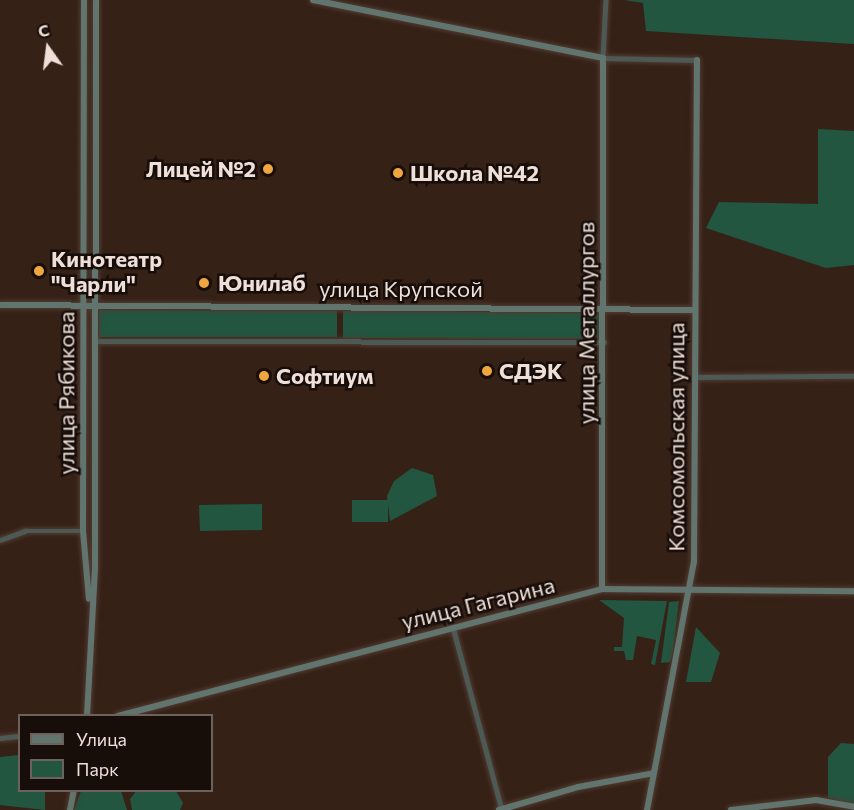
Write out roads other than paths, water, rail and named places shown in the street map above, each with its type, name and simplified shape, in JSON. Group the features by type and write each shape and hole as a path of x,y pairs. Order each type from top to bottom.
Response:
{"street":[{"name":"улица Рябикова","path":"84,0 83,531 84,566 90,606"},
{"name":"улица Рябикова","path":"87,714 90,606 95,567 96,0"},
{"path":"313,0 603,58 697,60"},
{"path":"603,58 606,0"},
{"name":"улица Металлургов","path":"603,58 603,589"},
{"name":"Комсомольская улица","path":"647,810 690,590 695,377 697,60"},
{"name":"улица Крупской","path":"0,305 694,310"},
{"path":"95,341 604,342"},
{"path":"695,377 854,376"},
{"path":"84,478 95,477"},
{"path":"0,540 25,531 83,531"},
{"path":"84,566 95,567"},
{"name":"улица Гагарина","path":"126,714 603,589 854,591"},
{"path":"453,627 501,810 654,773"},
{"path":"0,738 18,736"},
{"path":"70,810 74,792"},
{"path":"731,810 816,801 854,807"}],"place":[{"name":"Лицей №2","path":"268,169"},
{"name":"Школа №42","path":"398,173"},
{"name":"Кинотеатр \"Чарли\"","path":"39,271"},
{"name":"Юнилаб","path":"204,283"},
{"name":"СДЭК","path":"487,371"},
{"name":"Софтиум","path":"264,376"}]}
